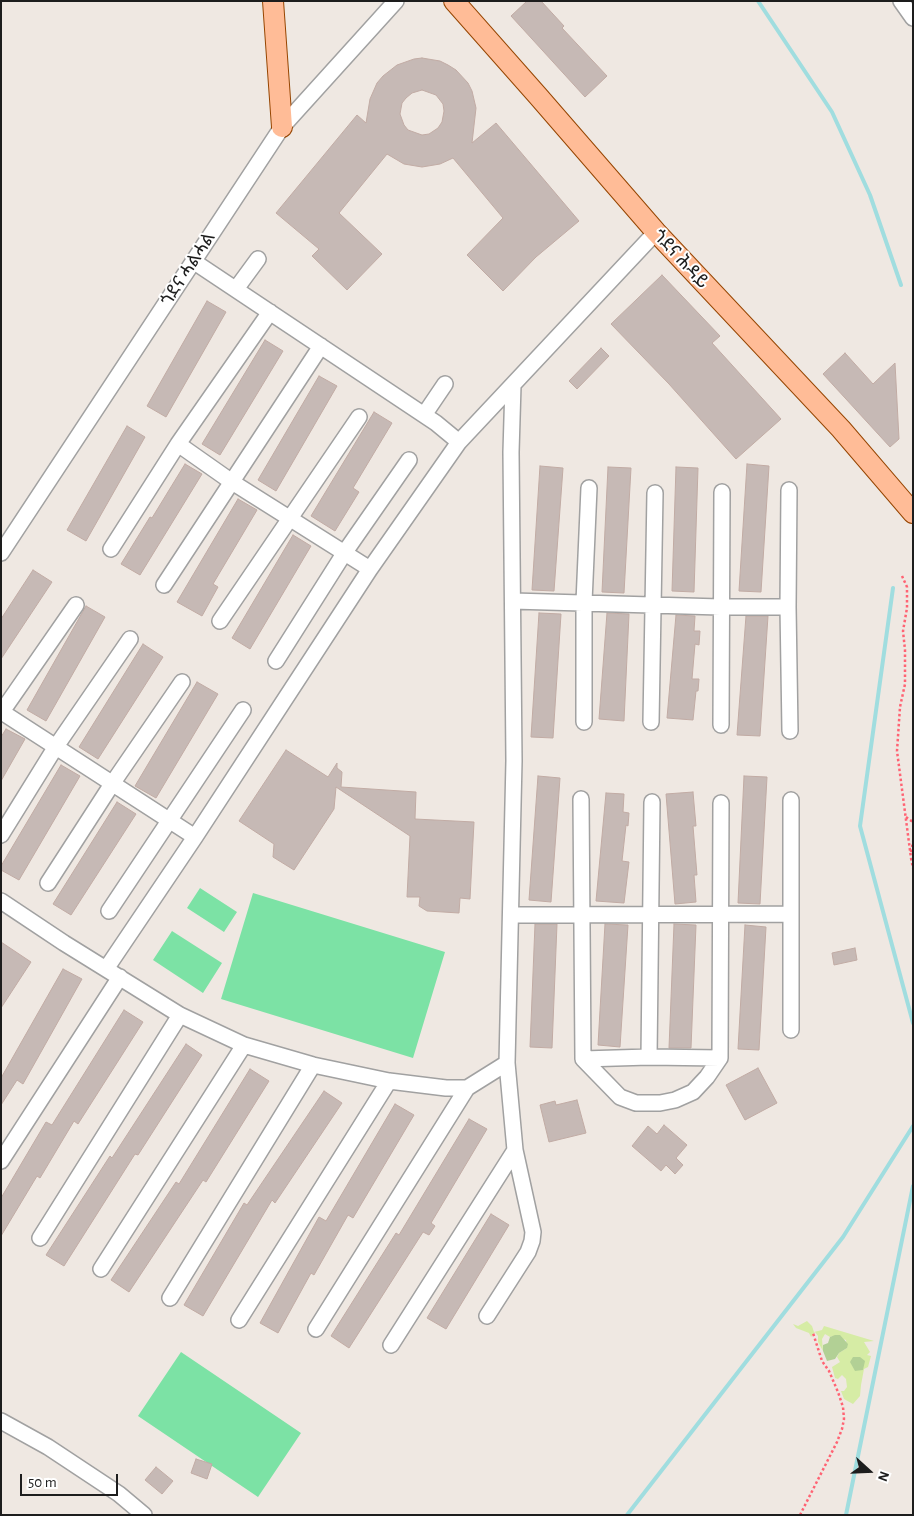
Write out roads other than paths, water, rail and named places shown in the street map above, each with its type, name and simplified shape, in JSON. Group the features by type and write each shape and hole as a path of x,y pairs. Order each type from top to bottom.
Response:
{"main road":[{"path":"273,1 282,127"},
{"name":"ጎደና ሕዳይ","path":"454,1 656,232 840,429 913,513"}],"street":[{"name":"ጎደና ሓልሓል","path":"1,553 282,127 396,1"},
{"path":"901,1 913,18"},
{"path":"106,969 195,837 370,569 459,442 656,232"},
{"path":"236,289 258,259"},
{"path":"193,261 424,415 459,442"},
{"path":"111,548 178,444 270,312"},
{"path":"164,585 321,346"},
{"path":"424,415 445,384"},
{"path":"487,1316 528,1252 533,1232 515,1150 507,1063 514,761 514,601 511,452 513,385"},
{"path":"220,621 359,417"},
{"path":"178,444 232,482 370,569"},
{"path":"276,661 345,552 409,460"},
{"path":"584,722 584,602 588,488"},
{"path":"790,490 788,607 790,731"},
{"path":"721,725 720,607 722,492"},
{"path":"651,722 655,493"},
{"path":"514,601 788,607"},
{"path":"76,605 2,713 195,837"},
{"path":"1,836 55,748 130,639"},
{"path":"48,883 112,784 182,682"},
{"path":"109,911 243,710"},
{"path":"581,799 583,1059 620,1097 636,1103 660,1103 675,1100 693,1092 707,1077 720,1058 720,804"},
{"path":"791,800 791,1030"},
{"path":"649,1057 652,802"},
{"path":"1,901 180,1015 244,1044 313,1065 389,1081 446,1088 467,1088"},
{"path":"511,915 790,914"},
{"path":"1,1161 120,977"},
{"path":"40,1238 180,1015"},
{"path":"102,1269 244,1044"},
{"path":"583,1059 649,1057 720,1058"},
{"path":"316,1329 467,1088 507,1063"},
{"path":"170,1298 313,1065"},
{"path":"239,1320 389,1081"},
{"path":"391,1345 515,1150"},
{"path":"1,1420 56,1452 120,1494 144,1515"}],"waterway":[{"path":"758,1 832,112 870,195 901,285"},
{"path":"893,588 860,826 913,1023"},
{"path":"627,1515 843,1237 913,1126"},
{"path":"846,1515 913,1186"}]}
